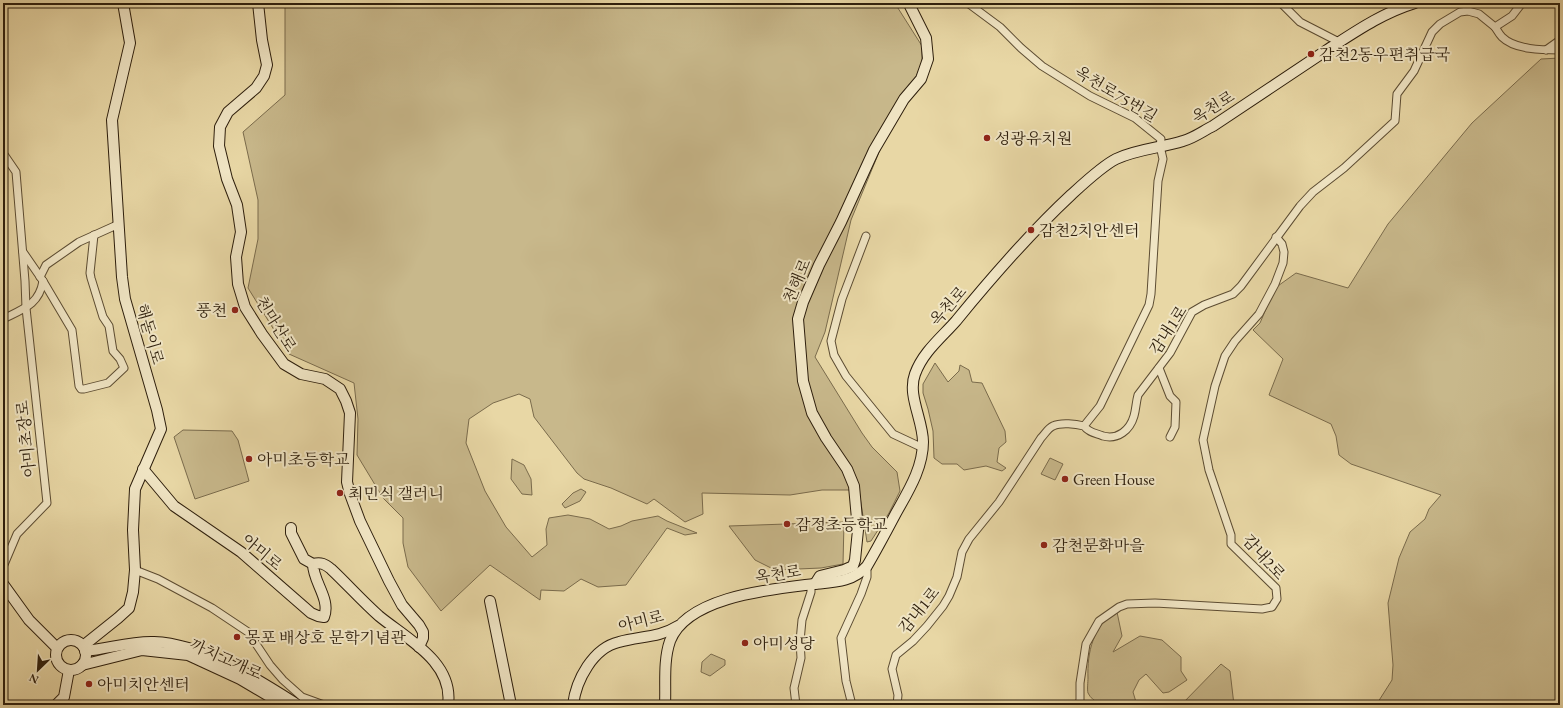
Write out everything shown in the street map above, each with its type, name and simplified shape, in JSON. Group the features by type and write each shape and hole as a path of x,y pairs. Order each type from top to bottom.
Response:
{"street":[{"name":"해돋이로","path":"84,648 129,608 133,592 135,570 133,530 135,489 161,429 157,410 125,299 112,120 130,43 123,3"},
{"name":"천마산로","path":"258,3 266,65 264,76 256,88 228,112 220,127 219,146 227,179 237,205 240,232 236,258 238,284 245,307 262,334 284,364 301,374 325,379 340,389 350,413 348,482 350,494 360,521 389,581 402,605 420,625 423,632 420,647"},
{"name":"천해로","path":"813,584 820,576 853,566 856,560 858,530 854,486 847,469 826,438 812,413 803,381 798,319 803,302 814,277 874,150 904,99 921,79 928,59 926,38 910,6 910,3"},
{"path":"1281,3 1300,22 1339,42"},
{"name":"옥천로","path":"665,705 666,669 670,641 679,626 702,609 736,597 793,586 848,580 862,572 867,566 908,490 922,455 923,432 914,395 913,384 914,375 918,367 932,347 947,332 1010,255 1044,220 1083,184 1114,160 1142,150 1189,139 1213,126 1352,33 1378,18 1415,3"},
{"path":"1522,3 1512,16 1495,27 1501,36 1515,45 1546,50 1560,50"},
{"name":"옥천로75번길","path":"969,4 1000,27 1042,66 1090,96 1135,118 1161,139 1160,146 1163,160 1158,181 1149,305 1100,406 1084,426"},
{"name":"감내1로","path":"897,705 898,695 892,669 894,661 899,652 913,641 927,626 949,596 957,577 962,552 969,539 999,502 1050,428 1054,425 1063,424 1084,426 1087,430 1108,437 1116,437 1126,430 1133,418 1135,403 1138,395 1170,353 1192,312 1204,305 1233,294 1300,206 1313,192 1344,168 1395,121 1397,94 1414,71 1432,32 1440,24 1460,12 1468,11 1478,14 1495,27"},
{"path":"1546,50 1560,40"},
{"name":"아미초장로","path":"3,153 16,172 26,308 47,503 17,534 3,567"},
{"path":"3,319 26,308 40,294 46,265 79,242 119,224"},
{"path":"23,252 42,279 72,330 78,386 84,389 108,383 124,368 113,351 109,326 103,318 91,278 90,273 94,235"},
{"path":"866,236 842,299 831,342 834,355 846,376 893,434 923,448"},
{"name":"감내2로","path":"1078,705 1080,700 1080,683 1086,644 1099,621 1119,607 1127,604 1142,602 1262,609 1272,607 1277,599 1276,588 1231,544 1231,535 1209,470 1203,440 1214,386 1226,356 1235,341 1259,314 1275,284 1283,263 1284,252 1282,244 1276,237"},
{"path":"1159,368 1170,396 1176,402 1175,427 1170,437"},
{"name":"아미로","path":"143,469 174,506 241,552 311,613 324,617 327,607 316,579 313,564"},
{"name":"아미로","path":"291,528 291,533 304,559 313,564 324,564 331,569 378,615 420,647 440,668 446,679 448,689 448,705"},
{"path":"852,705 846,681 841,638 861,594 867,577 867,566"},
{"path":"135,570 158,579 212,608 248,632 270,666 283,680 302,697 324,705"},
{"path":"3,584 29,620 57,648"},
{"path":"796,705 794,688 801,658 800,641 802,620 813,584"},
{"path":"490,601 511,705"},
{"name":"아미로","path":"573,705 575,693 586,669 607,647 619,642 668,632 679,626"},
{"path":"98,635 100,643 103,646 110,647"},
{"path":"649,636 660,641 668,653"},
{"path":"69,640 79,642 84,648 85,659 82,665 76,669 69,670 57,662 56,652 60,644 69,640"},
{"path":"84,648 155,642 190,648 241,670 298,705"},
{"name":"까치고개로","path":"82,665 142,650 188,655 240,679 284,705"},
{"path":"56,705 64,697 69,670"}],"shaded area":[{"path":"285,3 897,3 896,5 922,46 922,62 916,77 901,99 851,220 825,332 815,357 862,433 872,447 897,472 900,491 889,513 871,541 867,542 859,490 822,490 790,495 702,493 703,514 685,522 654,499 647,504 611,488 584,479 577,473 534,417 530,399 519,394 493,403 469,419 466,443 485,491 506,527 532,557 547,545 546,529 549,518 568,515 590,519 609,529 632,521 658,516 697,533 685,535 667,528 626,585 598,587 581,579 564,591 541,590 540,600 490,565 441,611 408,567 403,543 403,518 383,498 357,455 358,419 354,383 289,354 248,288 258,239 258,200 243,132 285,95"},
{"path":"1560,58 1560,705 1365,705 1378,702 1392,680 1393,665 1388,603 1399,558 1410,532 1425,519 1429,509 1441,495 1351,464 1339,455 1336,436 1331,424 1269,395 1283,359 1253,330 1260,323 1275,288 1296,273 1348,288 1388,224 1472,123 1541,59"},
{"path":"935,363 948,382 959,371 960,365 969,370 972,382 982,383 1005,431 1006,442 999,448 997,462 1006,468 1002,471 986,466 964,470 957,464 942,464 934,458 933,431 923,393 923,384"},
{"path":"183,430 232,431 238,440 249,481 195,499 174,437"},
{"path":"1050,458 1063,464 1055,480 1041,474"},
{"path":"512,459 524,465 531,479 532,495 522,494 511,479"},
{"path":"581,489 586,492 580,501 565,508 562,504 573,493"},
{"path":"844,522 843,564 821,568 775,570 755,560 729,526"},
{"path":"1117,612 1122,636 1113,652 1140,636 1162,640 1181,657 1181,671 1187,680 1169,692 1163,693 1146,674 1139,680 1133,692 1136,702 1134,705 1098,705 1088,693 1090,649 1102,624"},
{"path":"711,654 725,660 725,665 710,676 701,672 702,662"},
{"path":"1221,664 1230,671 1234,705 1181,705"}],"place":[{"name":"감천2동우편취급국","path":"1311,54"},
{"name":"성광유치원","path":"987,138"},
{"name":"감천2치안센터","path":"1031,230"},
{"name":"풍천","path":"235,310"},
{"name":"아미초등학교","path":"249,459"},
{"name":"Green House","path":"1065,479"},
{"name":"최민식 갤러니","path":"340,493"},
{"name":"감정초등학교","path":"787,524"},
{"name":"감천문화마을","path":"1044,545"},
{"name":"몽포 배상호 문학기념관","path":"237,637"},
{"name":"아미성당","path":"745,643"},
{"name":"아미치안센터","path":"89,684"}]}
